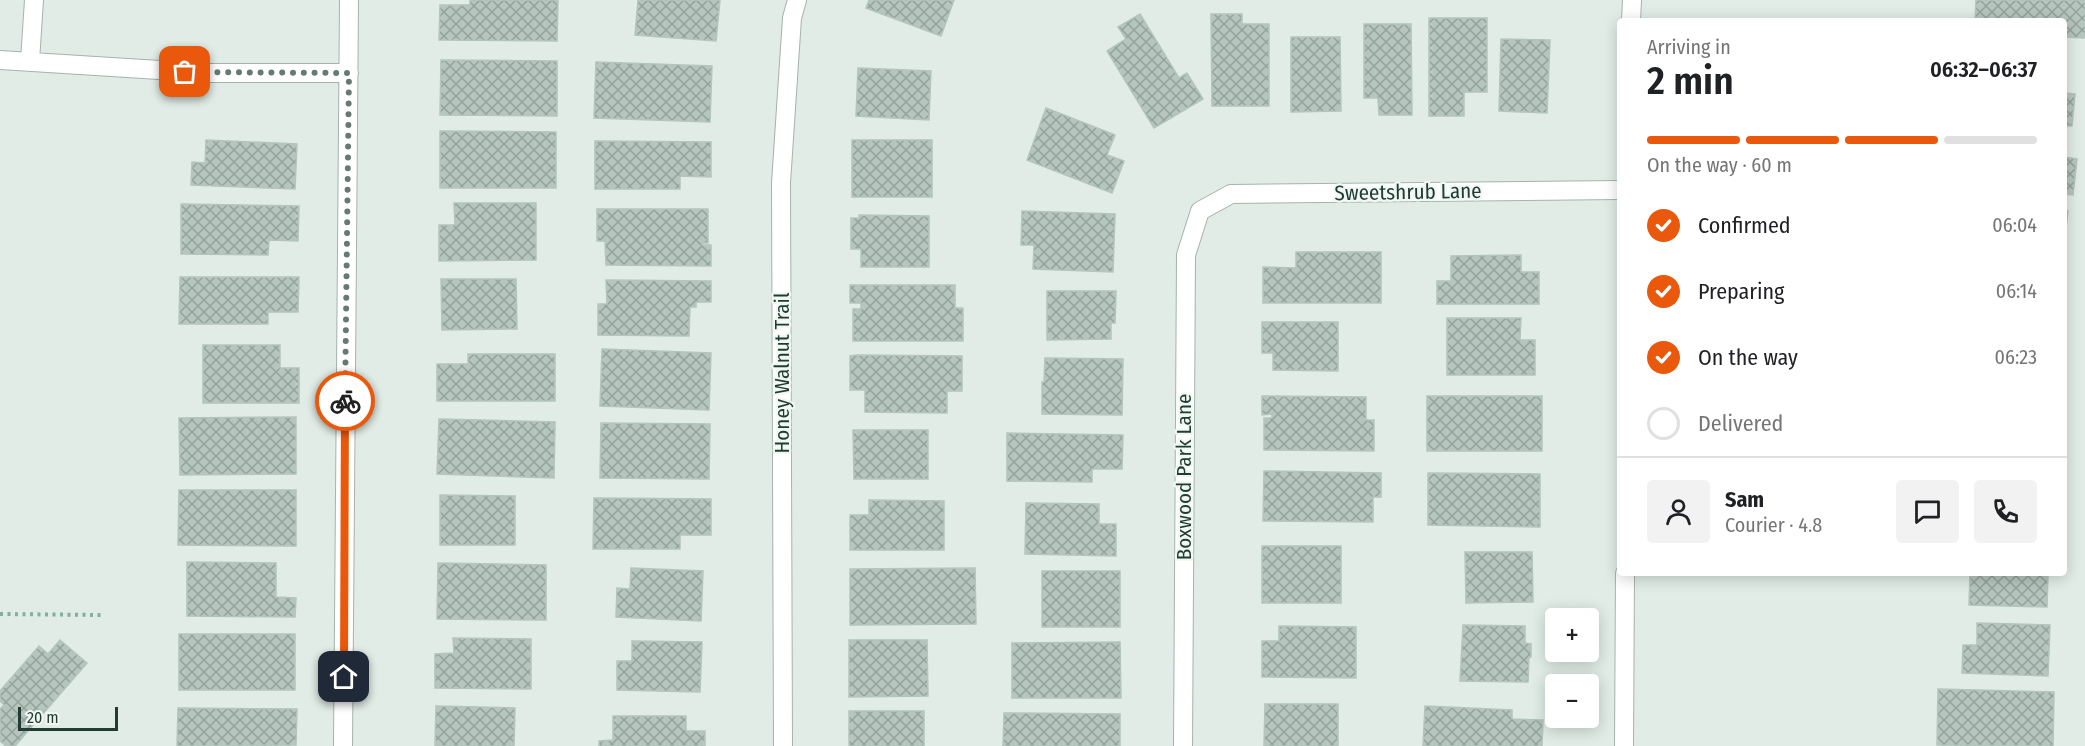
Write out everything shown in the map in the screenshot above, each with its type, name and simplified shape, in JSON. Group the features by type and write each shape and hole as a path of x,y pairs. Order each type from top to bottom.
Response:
{"street":[{"path":"30,61 34,0"},
{"path":"344,746 345,311 349,0"},
{"name":"Honey Walnut Trail","path":"783,746 781,183 792,18 796,0"},
{"path":"1631,18 1632,0"},
{"path":"0,60 207,73 349,73"},
{"name":"Sweetshrub Lane","path":"1200,211 1231,194 1617,190"},
{"name":"Boxwood Park Lane","path":"1183,746 1186,255 1200,211"},
{"path":"1624,746 1625,576"}],"path":[{"path":"0,614 102,615"}],"building":[{"path":"470,0 558,0 557,41 439,40 440,5 470,5"},
{"path":"638,0 720,0 716,41 635,35"},
{"path":"869,0 954,0 941,36 866,8"},
{"path":"1976,0 2085,0 2085,38 2067,37 2067,18 1975,18"},
{"path":"1140,14 1179,78 1187,73 1203,99 1154,128 1107,51 1126,39 1118,27"},
{"path":"1211,14 1242,14 1242,24 1269,24 1269,106 1212,106"},
{"path":"1429,18 1487,18 1487,92 1464,92 1464,116 1429,116"},
{"path":"1364,24 1411,24 1412,115 1379,115 1378,98 1364,98"},
{"path":"1291,37 1340,37 1341,111 1291,112"},
{"path":"1501,39 1550,40 1547,113 1499,111"},
{"path":"441,60 557,61 557,116 440,115"},
{"path":"596,62 712,66 710,122 594,118"},
{"path":"858,68 931,71 929,120 856,116"},
{"path":"2067,93 2075,94 2072,126 2067,126"},
{"path":"1046,108 1115,135 1107,155 1124,161 1112,193 1027,160"},
{"path":"440,131 556,132 556,188 440,188"},
{"path":"206,140 297,144 295,189 191,185 192,162 205,163"},
{"path":"852,140 932,140 932,197 852,197"},
{"path":"595,141 711,142 711,177 680,176 680,189 595,189"},
{"path":"2067,157 2077,159 2073,195 2067,194"},
{"path":"454,203 536,203 536,260 439,261 439,225 455,225"},
{"path":"181,204 299,206 298,241 269,240 268,255 181,254"},
{"path":"597,209 708,209 708,243 702,243 702,245 711,245 711,266 606,265 605,241 597,241"},
{"path":"1022,211 1115,214 1113,272 1033,269 1034,245 1021,245"},
{"path":"859,215 929,216 929,267 861,267 861,249 851,249 851,218 859,218"},
{"path":"1296,252 1381,252 1381,303 1263,303 1263,267 1296,268"},
{"path":"1521,255 1521,272 1539,272 1539,304 1437,304 1437,281 1451,281 1451,256"},
{"path":"180,277 299,277 298,312 268,312 268,324 179,324"},
{"path":"441,279 516,279 517,329 442,330"},
{"path":"606,280 711,281 711,302 696,302 696,307 690,307 689,336 598,335 598,304 607,304"},
{"path":"850,285 955,285 955,308 963,308 963,341 853,341 853,309 861,309 861,303 850,303"},
{"path":"1047,291 1116,291 1115,323 1111,323 1111,339 1047,340"},
{"path":"1447,318 1521,318 1520,340 1535,340 1535,375 1447,375"},
{"path":"1262,322 1338,322 1338,371 1273,370 1273,353 1262,353"},
{"path":"203,345 280,345 280,368 299,368 299,403 203,403"},
{"path":"602,349 711,353 709,410 600,406"},
{"path":"468,354 555,354 555,401 437,401 437,364 468,364"},
{"path":"850,356 962,356 962,391 947,391 947,413 865,412 865,390 850,390"},
{"path":"1045,358 1123,359 1122,415 1042,414"},
{"path":"1262,396 1366,397 1366,420 1374,420 1374,451 1264,450 1264,418 1272,418 1272,414 1262,415"},
{"path":"1427,396 1542,396 1542,451 1427,451"},
{"path":"296,417 296,474 180,475 179,418"},
{"path":"439,419 555,422 554,478 437,474"},
{"path":"601,423 710,424 709,479 600,478"},
{"path":"853,430 928,430 928,479 854,479"},
{"path":"1007,433 1123,435 1122,469 1092,469 1092,482 1007,481"},
{"path":"1264,471 1381,473 1381,497 1373,497 1373,522 1263,521"},
{"path":"1428,473 1540,474 1540,527 1428,525"},
{"path":"179,490 296,490 296,546 178,545"},
{"path":"440,495 515,496 515,545 440,545"},
{"path":"594,498 711,499 711,535 680,535 680,549 593,549"},
{"path":"869,500 944,501 944,550 850,550 850,515 869,515"},
{"path":"1026,503 1099,504 1099,524 1116,524 1116,556 1025,554"},
{"path":"1262,546 1341,546 1341,603 1262,603"},
{"path":"1465,552 1532,552 1533,602 1466,603"},
{"path":"187,562 276,563 276,597 296,598 295,617 187,616"},
{"path":"438,563 546,565 546,620 437,619"},
{"path":"631,568 703,571 701,621 616,617 617,588 630,589"},
{"path":"975,568 976,624 850,625 850,569"},
{"path":"1042,571 1120,571 1120,627 1042,627"},
{"path":"1970,576 2048,576 2047,607 1969,605"},
{"path":"1977,623 2050,625 2048,676 1962,673 1963,645 1977,645"},
{"path":"1463,625 1525,626 1525,643 1531,644 1528,682 1460,681"},
{"path":"1279,626 1356,627 1356,678 1262,677 1262,641 1279,641"},
{"path":"179,634 295,634 295,690 179,690"},
{"path":"453,638 531,639 531,689 435,688 435,654 454,653"},
{"path":"60,640 87,663 15,746 6,746 0,741 0,709 4,705 0,701 0,691 39,646 48,654"},
{"path":"849,640 927,640 928,696 849,697"},
{"path":"632,641 702,642 700,692 617,690 617,661 632,661"},
{"path":"1120,642 1121,698 1012,698 1012,643"},
{"path":"1938,689 2054,692 2053,746 1937,745"},
{"path":"1265,704 1338,704 1338,746 1264,746"},
{"path":"436,706 515,708 514,746 435,746"},
{"path":"1425,706 1512,710 1512,719 1543,720 1542,746 1423,746"},
{"path":"178,708 297,709 296,745 177,746"},
{"path":"849,711 924,711 924,746 849,746"},
{"path":"1004,713 1120,714 1120,746 1003,746"},
{"path":"613,716 686,716 686,731 705,731 705,746 599,746 599,741 613,740"}],"way so far":[{"path":"185,72 349,73 345,401"}],"route":[{"path":"344,677 345,401"}]}
